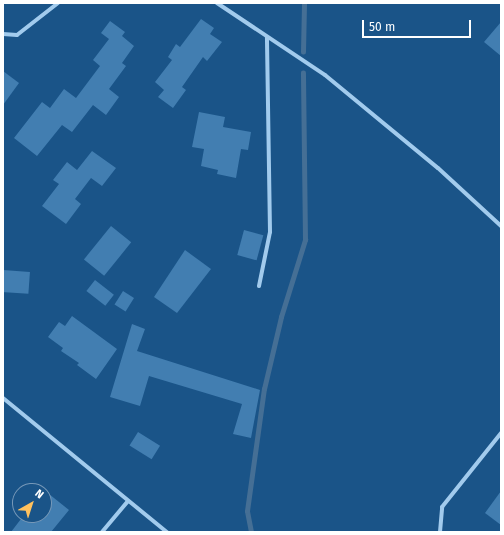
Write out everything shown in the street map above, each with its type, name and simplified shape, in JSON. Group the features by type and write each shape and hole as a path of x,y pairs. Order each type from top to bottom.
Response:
{"street":[{"path":"3,34 17,35 58,3"},
{"path":"217,3 325,75 438,168 501,226"},
{"path":"259,286 270,232 267,37"},
{"path":"3,398 128,502 167,532"},
{"path":"440,532 442,507 501,433"},
{"path":"102,532 128,502"}],"building":[{"path":"201,19 214,28 210,34 222,42 207,61 203,57 182,87 186,90 173,108 158,97 164,90 155,82 172,60 168,57 176,44 180,47"},
{"path":"110,21 125,32 122,36 134,46 122,63 126,66 109,89 119,97 106,115 93,105 72,132 62,125 37,156 14,138 42,102 50,108 64,89 76,98 100,66 93,60 109,39 101,33"},
{"path":"501,22 501,56 484,42"},
{"path":"3,71 19,83 3,105"},
{"path":"199,112 225,117 223,127 251,132 248,150 241,149 236,178 217,174 218,170 201,166 204,149 192,147"},
{"path":"92,151 116,168 102,186 91,178 75,199 81,204 66,224 42,206 59,184 53,180 67,162 77,170"},
{"path":"111,226 131,242 104,276 84,259"},
{"path":"244,230 263,235 257,260 237,255"},
{"path":"185,250 211,269 177,313 154,297"},
{"path":"3,270 30,272 28,294 3,292"},
{"path":"95,280 114,295 105,306 86,291"},
{"path":"123,291 134,298 126,311 115,305"},
{"path":"72,316 117,349 96,379 77,365 79,363 61,351 63,348 48,337 59,322 65,326"},
{"path":"132,324 145,329 137,351 260,390 251,438 233,434 242,404 149,376 140,406 110,397"},
{"path":"138,432 160,446 152,459 130,446"},
{"path":"501,491 501,525 485,513"},
{"path":"52,496 69,510 51,532 11,532 18,523 52,523"}],"waterway":[{"path":"303,52 304,3"},
{"path":"251,532 247,511 264,389 281,317 305,240 303,73"}]}
